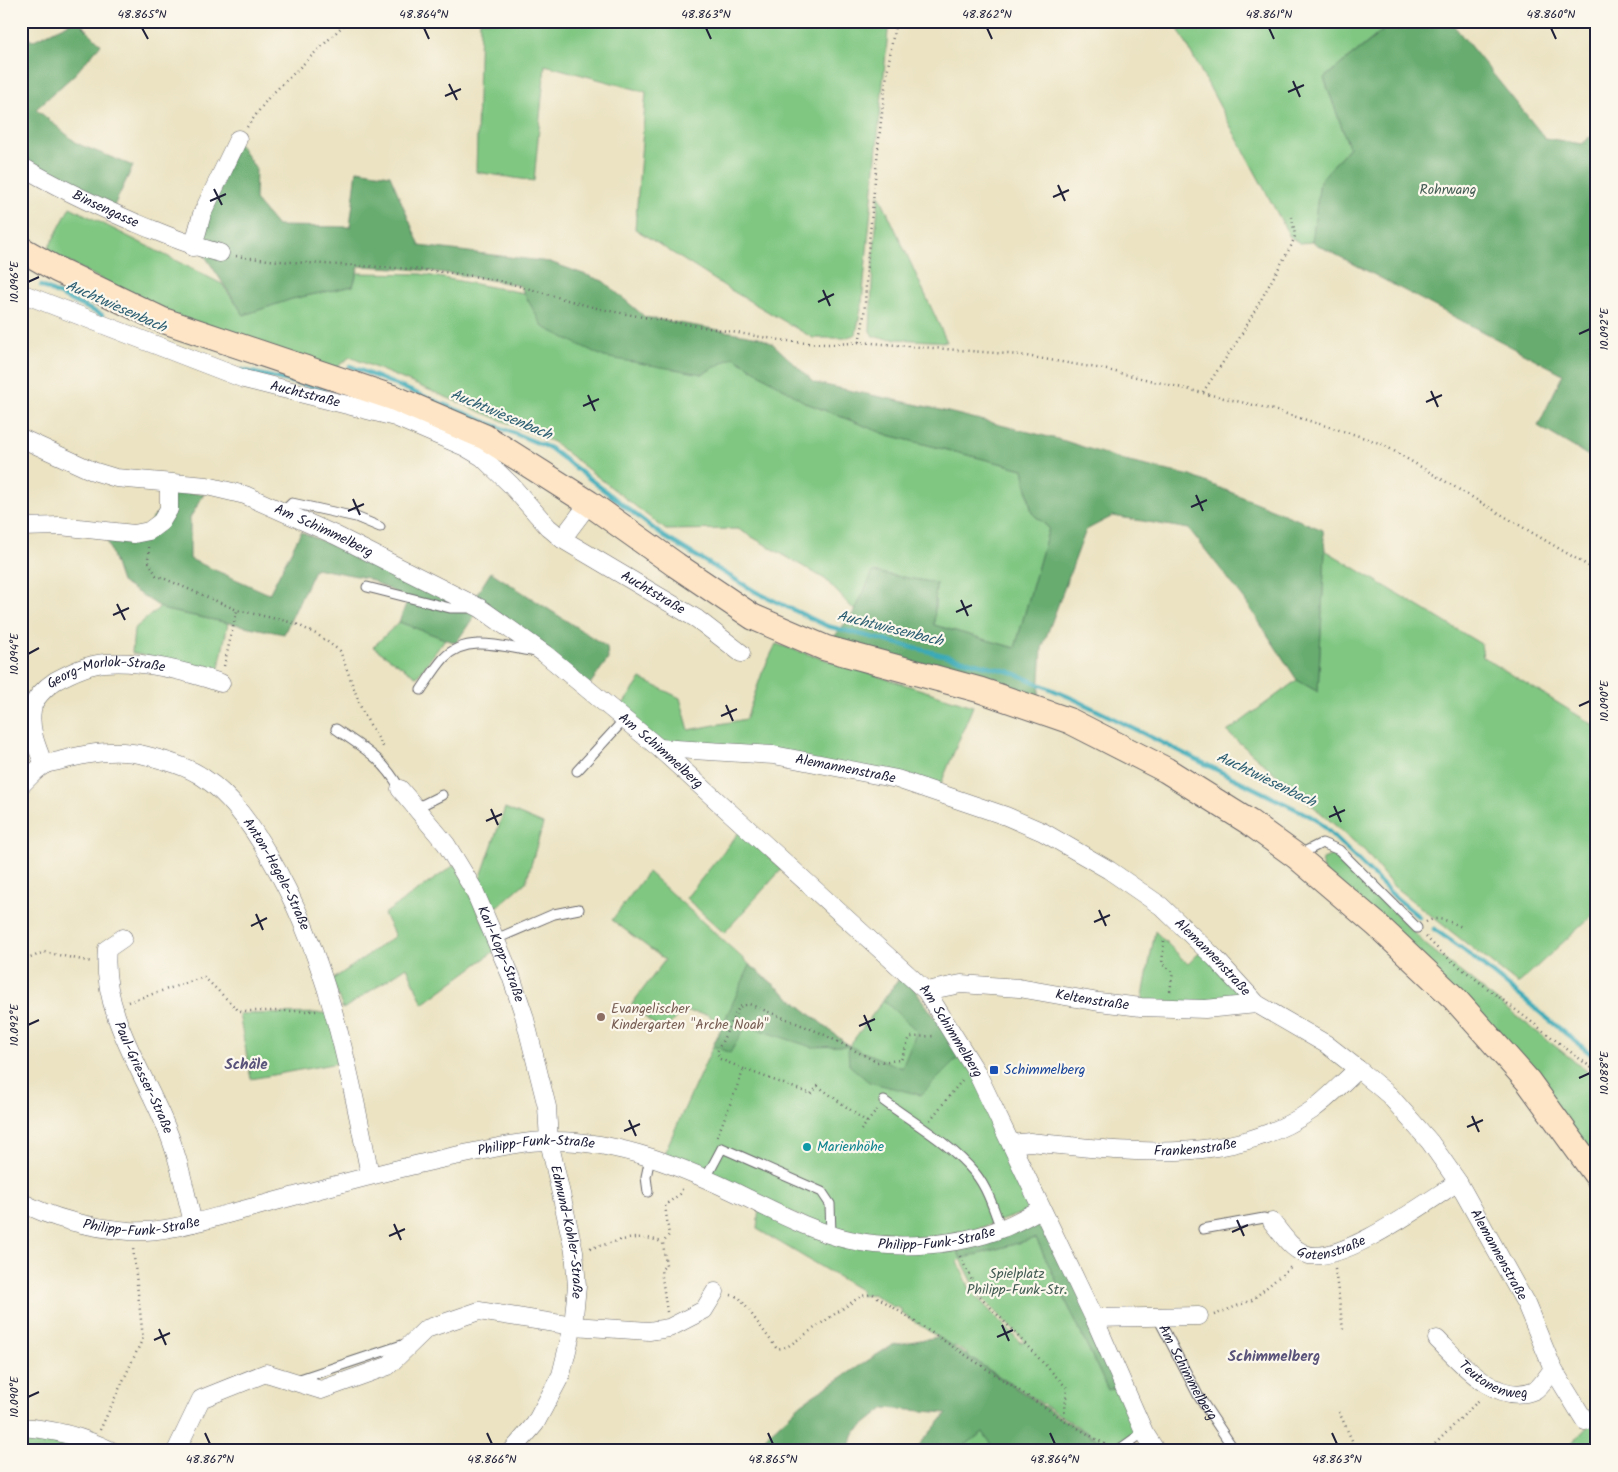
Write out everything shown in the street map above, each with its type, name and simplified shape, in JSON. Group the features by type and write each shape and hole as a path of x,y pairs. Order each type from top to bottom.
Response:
{"street":[{"path":"193,247 202,214 238,139"},
{"name":"Binsengasse","path":"21,166 61,189 193,247 220,253"},
{"path":"21,249 56,269 162,320 394,398 485,437 589,502 676,565 753,617 825,648 980,690 1070,721 1166,770 1249,822 1296,856 1377,925 1455,999 1528,1081 1597,1176"},
{"name":"Auchtstraße","path":"21,293 244,379 395,416 465,447 482,457 494,468 548,527 562,539 697,620 741,653"},
{"name":"Am Schimmelberg","path":"21,438 93,471 116,478 206,486 245,495 335,535 480,608 545,654 659,748 926,990 973,1066 1094,1318 1144,1432 1156,1451"},
{"path":"21,527 60,526 134,534 149,531 161,522 169,509 169,484"},
{"path":"562,539 589,502"},
{"name":"Georg-Morlok-Straße","path":"44,765 33,740 32,709 46,687 71,672 104,663 137,664 190,673 221,683"},
{"name":"Alemannenstraße","path":"659,748 774,755 897,779 1006,816 1059,842 1109,870 1161,906 1215,958 1257,1004 1326,1044 1358,1069 1389,1095 1430,1142 1458,1182 1526,1304 1553,1370 1585,1421"},
{"name":"Anton-Hegele-Straße","path":"21,785 44,765 94,752 131,752 166,761 204,778 235,806 258,837 279,873 307,933 334,1011 348,1066 370,1175"},
{"name":"Karl-Kopp-Straße","path":"400,790 446,844 474,890 496,939 524,1015 547,1107 549,1141"},
{"name":"Paul-Griesser-Straße","path":"123,938 107,949 107,984 119,1024 167,1128 193,1223"},
{"name":"Keltenstraße","path":"926,990 961,984 1019,988 1099,1002 1168,1008 1205,1008 1257,1004"},
{"name":"Frankenstraße","path":"1011,1144 1030,1142 1146,1153 1202,1150 1249,1139 1276,1129 1312,1110 1358,1069"},
{"name":"Philipp-Funk-Straße","path":"21,1202 78,1223 131,1232 193,1223 370,1175 518,1143 549,1141 593,1142 650,1158 698,1175 799,1223 849,1240 899,1247 953,1240 1001,1229 1041,1209"},
{"name":"Edmund-Kohler-Straße","path":"512,1451 535,1424 561,1375 574,1326 577,1286 574,1251 549,1141"},
{"name":"Gotenstraße","path":"1272,1222 1292,1247 1305,1254 1317,1256 1332,1253 1376,1234 1458,1182"},
{"path":"176,1451 201,1398 266,1373 295,1380 321,1390 388,1366 426,1329 479,1311 574,1326 649,1331 669,1328 704,1310 715,1292"},
{"name":"Am Schimmelberg","path":"1094,1318 1199,1316"},
{"name":"Teutonenweg","path":"1438,1339 1459,1361 1492,1387 1510,1394 1536,1389 1553,1370"},
{"path":"21,1427 50,1429 94,1442 112,1451"}],"lane":[{"path":"283,512 292,503 356,517 380,527"},
{"path":"367,587 450,608 480,608"},
{"path":"421,690 443,659 453,650 467,644 482,644 545,654"},
{"path":"577,771 624,720"},
{"path":"336,728 390,770 400,790"},
{"path":"416,808 442,794"},
{"path":"1296,856 1322,843 1339,850 1417,928"},
{"path":"496,939 554,914 579,909"},
{"path":"884,1101 947,1146 975,1173 991,1202 1001,1229"},
{"path":"698,1175 722,1148 822,1192 830,1204 831,1234"},
{"path":"648,1192 646,1177 650,1158"},
{"name":"Gotenstraße","path":"1204,1229 1264,1218 1272,1222"},
{"name":"Am Schimmelberg","path":"1158,1318 1199,1397 1235,1451"},
{"path":"1115,1450 1144,1432"}],"path":[{"path":"238,139 269,97 348,21"},
{"path":"859,342 864,325 866,271 888,64 896,21"},
{"path":"1203,392 1240,337 1291,246 1295,236 1292,217"},
{"path":"220,253 299,263 406,268 483,278 600,308 759,337 839,345 859,342 1020,355 1103,369 1203,392 1270,409 1382,444 1597,571"},
{"path":"149,531 148,560 156,575 237,610 294,623 318,635 340,651 363,713 386,754"},
{"path":"221,683 237,610"},
{"path":"1462,927 1444,919 1432,919 1417,928 1444,955 1597,1072"},
{"path":"1164,941 1162,964 1173,972 1168,1008"},
{"path":"21,959 28,959 44,952 106,965"},
{"path":"114,1006 204,977 239,1011 334,1011"},
{"path":"867,1122 818,1086 811,1094 720,1059 717,1052 740,1007 749,1004 821,1034 877,1062 901,1060 910,1037 954,1036"},
{"path":"923,1129 973,1066"},
{"path":"722,1148 716,1139 744,1069"},
{"path":"861,1130 884,1101"},
{"path":"669,1328 661,1270 666,1265 663,1243 669,1235 665,1205 680,1194 698,1175"},
{"path":"94,1442 143,1338 131,1232"},
{"path":"574,1251 642,1237 653,1238 663,1243"},
{"path":"953,1240 979,1295 1068,1388 1064,1420"},
{"path":"1332,1253 1343,1329"},
{"path":"1199,1316 1213,1315 1252,1300 1278,1277"},
{"path":"715,1292 739,1297 776,1349 787,1348 860,1296 873,1294 1064,1420 1115,1450"},
{"path":"1428,1451 1466,1411"},
{"path":"1339,1412 1357,1451"},
{"path":"1095,1451 1106,1445"}],"green space":[{"path":"74,21 78,21 101,44 75,74 36,109 78,144 133,166 113,208 21,162 21,30 32,41"},
{"path":"480,21 889,21 862,303 856,334 845,338 813,338 729,289 635,229 646,92 545,65 534,181 476,172"},
{"path":"1174,21 1394,21 1324,78 1349,147 1320,181 1312,242 1300,243 1290,237"},
{"name":"Rohrwang","path":"1395,21 1450,21 1545,138 1582,144 1597,132 1597,461 1538,426 1563,374 1312,242 1320,181 1349,147 1324,78"},
{"path":"238,143 256,169 255,200 277,226 350,227 357,170 390,175 420,246 550,262 603,281 645,317 759,337 773,344 815,383 928,407 1065,441 1129,462 1191,476 1323,530 1325,550 1318,692 1297,680 1244,599 1189,529 1113,516 1086,530 1042,648 1038,709 825,648 855,611 873,572 936,583 934,625 1015,648 1049,528 1032,513 1023,469 888,435 806,403 734,357 702,374 604,357 543,327 520,286 480,278 440,272 359,266 353,286 292,299 244,315 195,241"},
{"path":"879,194 947,342 880,338 873,336 870,331 873,261"},
{"path":"70,207 222,284 244,315 292,299 353,286 357,273 421,274 524,293 544,327 702,374 734,357 806,403 888,435 1023,469 1032,513 1049,528 1015,648 934,625 936,583 873,572 855,611 825,579 738,529 666,530 553,442 350,357 334,369 166,313 47,251"},
{"path":"175,492 204,494 190,518 190,559 269,594 301,532 396,572 475,615 456,643 399,622 408,599 367,578 315,568 284,634 165,610 121,582 106,537 134,541"},
{"path":"1325,550 1481,644 1483,657 1597,727 1597,911 1518,984 1392,885 1365,851 1227,732 1297,680 1318,692"},
{"path":"491,572 607,647 608,659 588,687 473,600"},
{"path":"160,607 165,610 228,623 218,672 132,653 134,629"},
{"path":"399,622 445,639 417,677 373,647"},
{"path":"776,644 973,706 940,786 659,745 618,711 641,679 680,698 689,730 746,719 762,673"},
{"path":"505,808 543,824 526,882 489,914 477,888"},
{"path":"740,831 782,869 724,933 686,898"},
{"path":"1335,854 1347,862 1426,945 1597,1079 1597,1158 1322,869 1323,859"},
{"path":"456,864 496,950 423,1004 407,967 343,1009 332,980 395,936 384,914"},
{"path":"648,872 750,965 849,1046 903,974 975,1074 1037,1208 954,1237 849,1237 662,1158 723,1024 706,1014 682,1011 663,1032 634,1008 632,1004 665,960 612,920"},
{"path":"1155,931 1188,964 1204,948 1257,1004 1141,1007"},
{"path":"750,965 849,1046 902,1068 917,1031 883,1000 903,974 962,1054 921,1095 869,1082 849,1065 848,1046 812,1047 746,1026 730,1053 713,1046"},
{"path":"331,1013 343,1062 251,1079 239,1014"},
{"name":"Spielplatz Philipp-Funk-Str.","path":"759,1206 848,1244 955,1243 961,1259 1036,1238 1108,1390 1122,1385 1140,1430 1113,1449 966,1355 955,1346 953,1347 900,1312 902,1310 895,1306 893,1307 873,1294 861,1296 860,1290 757,1229","holes":["961,1259 979,1295 1025,1342 1020,1342 971,1291 958,1262"]},
{"path":"1040,1213 1122,1385 1108,1390 1036,1238 961,1259 955,1243"},
{"path":"938,1337 1064,1420 1113,1449 1110,1451 996,1451 983,1432 957,1451 914,1451 947,1413 885,1408 854,1433 849,1451 750,1451 802,1403 892,1345"},
{"path":"1597,1406 1597,1451 1565,1451 1588,1426 1587,1414"},
{"path":"983,1432 996,1451 957,1451"},
{"path":"21,1434 87,1446 85,1451 21,1451"}],"waterway":[{"name":"Auchtwiesenbach","path":"41,286 102,315"},
{"name":"Auchtwiesenbach","path":"350,366 550,448 663,536 756,592 827,626 1011,672 1074,699 1316,819 1395,897 1419,917"},
{"name":"Auchtwiesenbach","path":"242,370 326,390"},
{"name":"Auchtwiesenbach","path":"1434,929 1465,951 1597,1059"}],"place":[{"name":"Evangelischer Kindergarten \"Arche Noah\"","path":"601,1017"},
{"name":"Schimmelberg","path":"994,1070"},
{"name":"Marienhöhe","path":"807,1147"}],"district":[{"name":"Schäle","path":"246,1065"},
{"name":"Schimmelberg","path":"1274,1357"}]}
